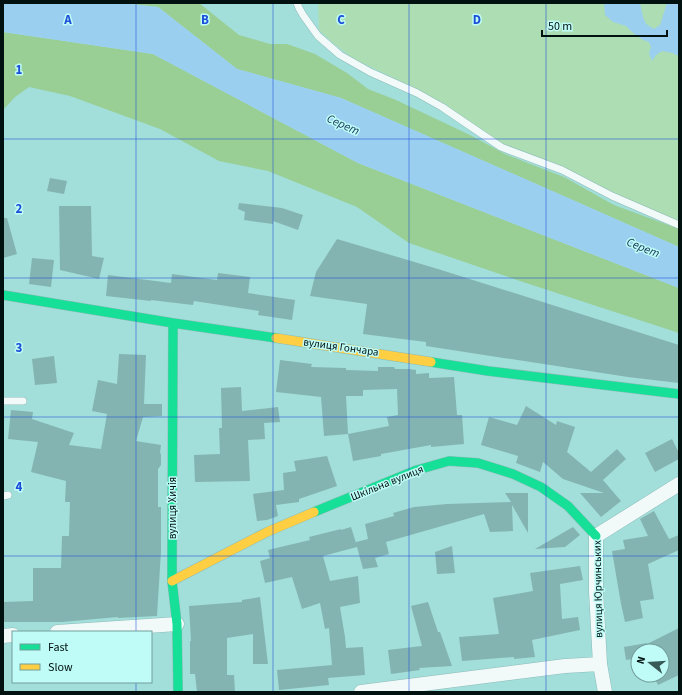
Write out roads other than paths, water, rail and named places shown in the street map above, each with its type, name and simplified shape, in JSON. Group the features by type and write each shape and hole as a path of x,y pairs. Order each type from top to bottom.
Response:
{"street":[{"name":"вулиця Гончара","path":"3,295 173,323 488,371 679,394"},
{"name":"вулиця Хичія","path":"173,323 172,581 177,624 178,692"},
{"name":"Шкільна вулиця","path":"172,581 267,532 417,470 449,461 478,463 513,474 541,487 568,506 596,536"},
{"name":"вулиця Юрчинських","path":"605,692 600,664 596,591 596,536 679,484"},
{"path":"72,631 177,624"},
{"path":"361,692 565,666 600,664"}],"lane":[{"path":"297,3 303,15 318,36 340,55 370,72 417,93 442,107 501,147 562,170 612,196 679,225"},
{"path":"3,401 23,401"}],"water":[{"name":"Серет","path":"3,3 122,3 158,7 237,69 341,98 679,247 679,288 358,163 153,54 3,32"},
{"path":"604,3 640,3 646,24 654,29 660,25 667,3 679,3 679,56 662,51 656,55 652,61 649,53 651,47 649,42 643,40 626,26 613,22 605,15"}]}
